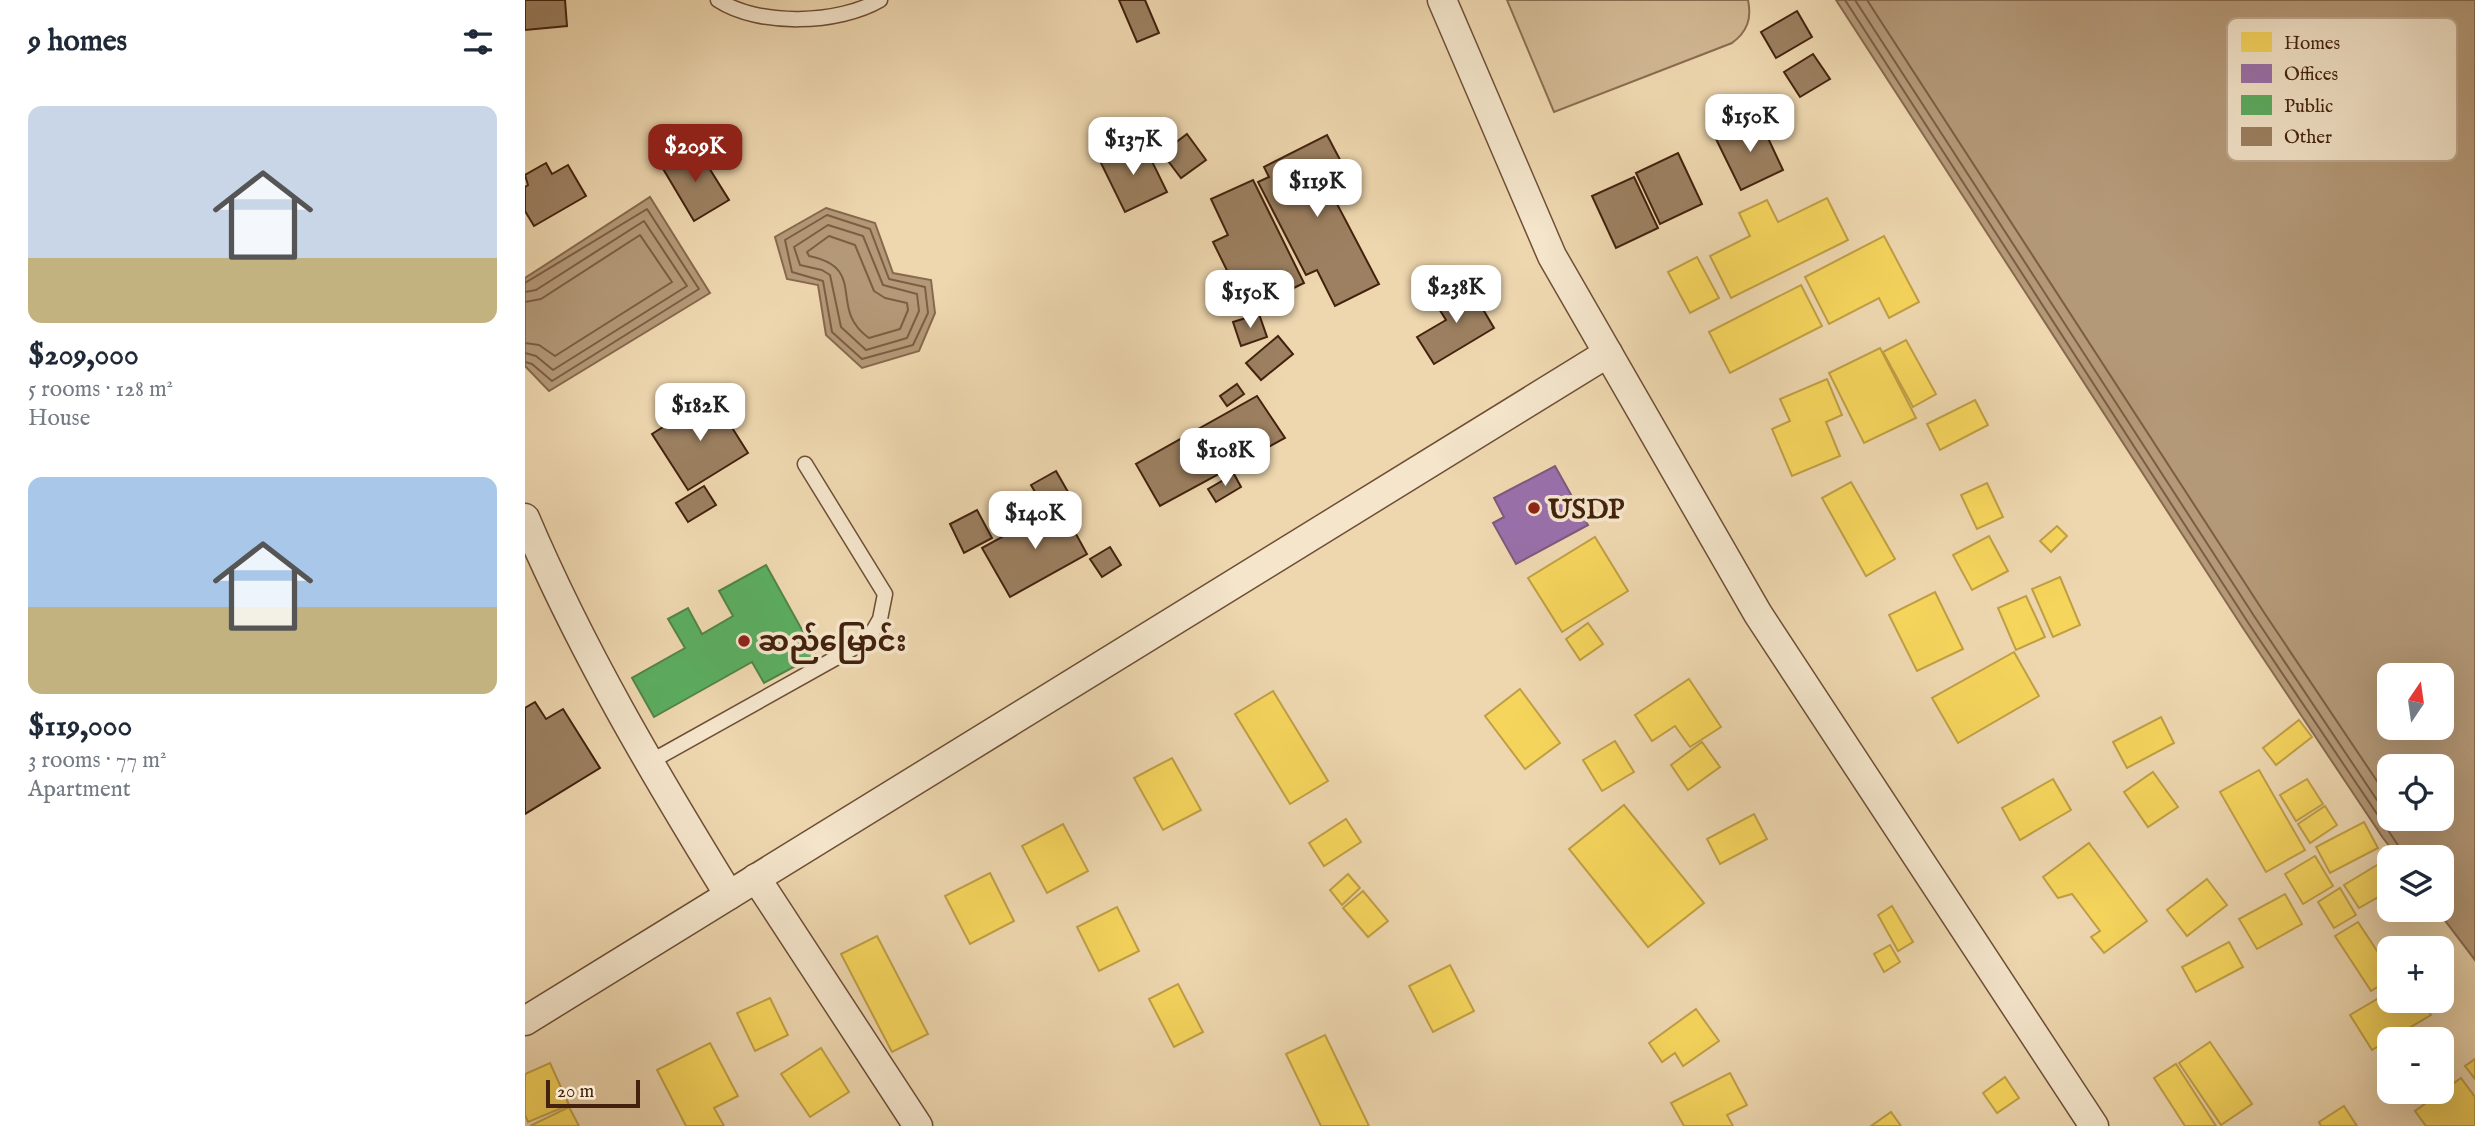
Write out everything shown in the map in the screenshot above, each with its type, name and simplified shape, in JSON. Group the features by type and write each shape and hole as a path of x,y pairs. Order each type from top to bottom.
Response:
{"street":[{"path":"1442,0 1552,256 1758,614 2094,1126"},
{"path":"525,1021 1608,353"},
{"path":"525,518 544,563 648,763 729,895"},
{"path":"756,878 918,1126"}],"lane":[{"path":"717,0 768,17 796,19 833,18 880,0"},
{"path":"648,763 868,640 880,619 885,594 806,464"}],"shaded area":[{"path":"1507,0 1748,0 1749,19 1745,30 1732,43 1554,112"}],"water":[{"path":"1836,0 2475,0 2475,960 2446,922 2454,922 2454,845 2389,845 2378,831 2454,831 2454,754 2377,754 2377,829 2243,628"},
{"path":"650,197 710,293 549,391 525,366 525,278"},
{"path":"826,208 875,223 893,273 931,280 935,313 919,351 862,368 826,335 818,285 787,279 775,237"}],"building: Homes":[{"path":"1827,198 1848,240 1731,298 1710,256 1750,236 1739,213 1767,200 1778,222"},
{"path":"1884,236 1919,302 1889,318 1879,298 1829,324 1805,277"},
{"path":"1697,257 1719,298 1690,313 1668,272"},
{"path":"1801,285 1822,326 1730,373 1709,332"},
{"path":"1906,340 1936,394 1913,407 1883,352"},
{"path":"1880,348 1916,418 1864,443 1829,373"},
{"path":"1827,379 1842,415 1826,422 1840,456 1792,476 1772,429 1790,421 1780,399"},
{"path":"1975,400 1988,425 1940,450 1927,424"},
{"path":"1851,482 1895,559 1866,576 1822,498"},
{"path":"1987,483 2003,517 1977,529 1961,495"},
{"path":"2057,526 2067,536 2051,552 2040,541"},
{"path":"1989,536 2008,571 1972,590 1953,555"},
{"path":"1595,537 1628,591 1562,632 1528,578"},
{"path":"2060,577 2080,625 2053,637 2032,589"},
{"path":"1935,592 1963,649 1917,671 1889,615"},
{"path":"2026,596 2045,637 2016,650 1998,608"},
{"path":"1588,623 1603,644 1580,660 1566,639"},
{"path":"2014,652 2039,696 1958,743 1932,698"},
{"path":"1689,679 1721,727 1690,747 1675,726 1652,741 1635,715"},
{"path":"1520,689 1560,743 1525,769 1485,716"},
{"path":"1273,691 1328,781 1290,804 1235,714"},
{"path":"2161,717 2174,743 2127,768 2113,742"},
{"path":"2299,720 2312,737 2276,765 2263,748"},
{"path":"1615,741 1634,772 1602,791 1583,760"},
{"path":"1702,742 1720,767 1688,790 1671,765"},
{"path":"1172,758 1201,810 1163,830 1134,778"},
{"path":"2259,770 2305,850 2266,872 2220,792"},
{"path":"2153,772 2178,807 2148,827 2124,792"},
{"path":"2053,779 2071,810 2020,840 2002,808"},
{"path":"2307,779 2323,804 2296,821 2280,795"},
{"path":"1624,805 1704,903 1648,947 1569,849"},
{"path":"2325,806 2337,825 2310,843 2298,824"},
{"path":"1754,814 1767,839 1720,864 1707,839"},
{"path":"1346,819 1361,842 1324,866 1309,843"},
{"path":"2364,822 2377,849 2330,873 2316,847"},
{"path":"1063,824 1088,871 1047,893 1022,846"},
{"path":"2089,843 2147,921 2104,953 2091,937 2100,931 2072,894 2058,898 2043,877"},
{"path":"2315,856 2333,886 2303,904 2285,874"},
{"path":"2377,865 2377,898 2359,908 2344,885"},
{"path":"990,873 1014,921 970,944 945,896"},
{"path":"1348,874 1360,888 1342,905 1330,890"},
{"path":"2207,879 2227,905 2187,936 2167,910"},
{"path":"2340,888 2356,915 2334,928 2318,902"},
{"path":"1363,891 1388,921 1368,937 1343,908"},
{"path":"2285,894 2302,924 2257,949 2239,919"},
{"path":"1892,906 1913,942 1898,951 1878,915"},
{"path":"1117,907 1139,951 1099,971 1077,927"},
{"path":"2358,922 2377,951 2377,987 2371,991 2335,936"},
{"path":"877,936 928,1034 892,1052 841,954"},
{"path":"2229,942 2243,967 2196,992 2182,967"},
{"path":"1890,945 1900,962 1884,972 1874,954"},
{"path":"1450,965 1474,1011 1433,1032 1409,986"},
{"path":"1178,984 1203,1032 1174,1047 1149,999"},
{"path":"770,998 788,1035 755,1051 737,1013"},
{"path":"2377,999 2377,1013 2431,1015 2411,1027 2377,1027 2377,1047 2372,1050 2350,1015"},
{"path":"1696,1009 1719,1041 1683,1066 1675,1053 1662,1062 1649,1043"},
{"path":"1325,1035 1369,1126 1321,1126 1286,1054"},
{"path":"2210,1042 2252,1104 2221,1125 2179,1063"},
{"path":"710,1043 738,1096 714,1108 724,1126 686,1126 657,1070"},
{"path":"821,1048 849,1092 810,1117 781,1074"},
{"path":"2475,1059 2475,1079 2465,1066"},
{"path":"550,1063 569,1105 528,1122 525,1115 525,1074"},
{"path":"2176,1064 2216,1126 2185,1126 2154,1078"},
{"path":"1730,1073 1747,1105 1727,1115 1733,1126 1684,1126 1671,1103"},
{"path":"2005,1077 2019,1098 1997,1113 1983,1093"},
{"path":"2461,1078 2475,1097 2475,1126 2426,1126 2415,1111 2425,1104 2454,1104 2454,1083"},
{"path":"2344,1106 2357,1126 2321,1126 2319,1122"},
{"path":"569,1107 579,1126 530,1126"},
{"path":"1891,1112 1901,1126 1871,1126"}],"building: Offices":[{"path":"1555,466 1588,525 1516,564 1493,523 1504,517 1494,498"}],"building: Public":[{"name":"ဆည်မြောင်း","path":"766,565 816,655 764,683 752,662 654,717 632,678 685,648 668,619 688,608 702,634 733,616 719,591"}],"building: Other":[{"path":"525,0 565,0 567,26 525,30"},
{"path":"1119,0 1145,0 1159,33 1137,42"},
{"path":"1797,11 1812,37 1776,58 1761,32"},
{"path":"1813,54 1830,79 1800,97 1784,72"},
{"path":"1759,119 1783,170 1741,190 1716,139"},
{"path":"1187,134 1206,160 1181,178 1162,153"},
{"path":"1327,135 1347,173 1326,183 1379,284 1335,306 1317,270 1306,275 1258,182 1269,177 1264,167"},
{"path":"1142,141 1167,192 1125,212 1100,161"},
{"path":"696,147 729,200 694,221 662,167"},
{"path":"1678,153 1702,204 1660,224 1636,173"},
{"path":"546,163 552,174 568,165 586,196 534,226 525,211 525,187 528,185 525,175"},
{"path":"1634,177 1658,228 1616,248 1592,196"},
{"path":"1253,180 1304,283 1247,311 1213,242 1228,235 1211,199"},
{"path":"1468,284 1494,328 1434,364 1417,337 1446,320 1436,304"},
{"path":"1259,314 1267,337 1241,346 1233,322"},
{"path":"1278,336 1293,354 1261,380 1246,363"},
{"path":"1237,384 1244,394 1227,406 1220,396"},
{"path":"712,396 748,453 688,490 652,434"},
{"path":"1257,396 1285,438 1160,506 1136,464"},
{"path":"1056,471 1068,492 1044,507 1031,485"},
{"path":"1234,474 1241,487 1216,502 1208,489"},
{"path":"704,486 716,505 688,522 676,503"},
{"path":"1060,505 1087,554 1010,597 982,548"},
{"path":"977,510 992,538 964,553 950,524"},
{"path":"1110,547 1121,565 1102,577 1090,559"},
{"path":"535,702 546,719 563,709 600,768 525,814 525,708"}],"place":[{"name":"USDP","path":"1534,508"},
{"name":"ဆည်မြောင်း","path":"744,641"}]}
